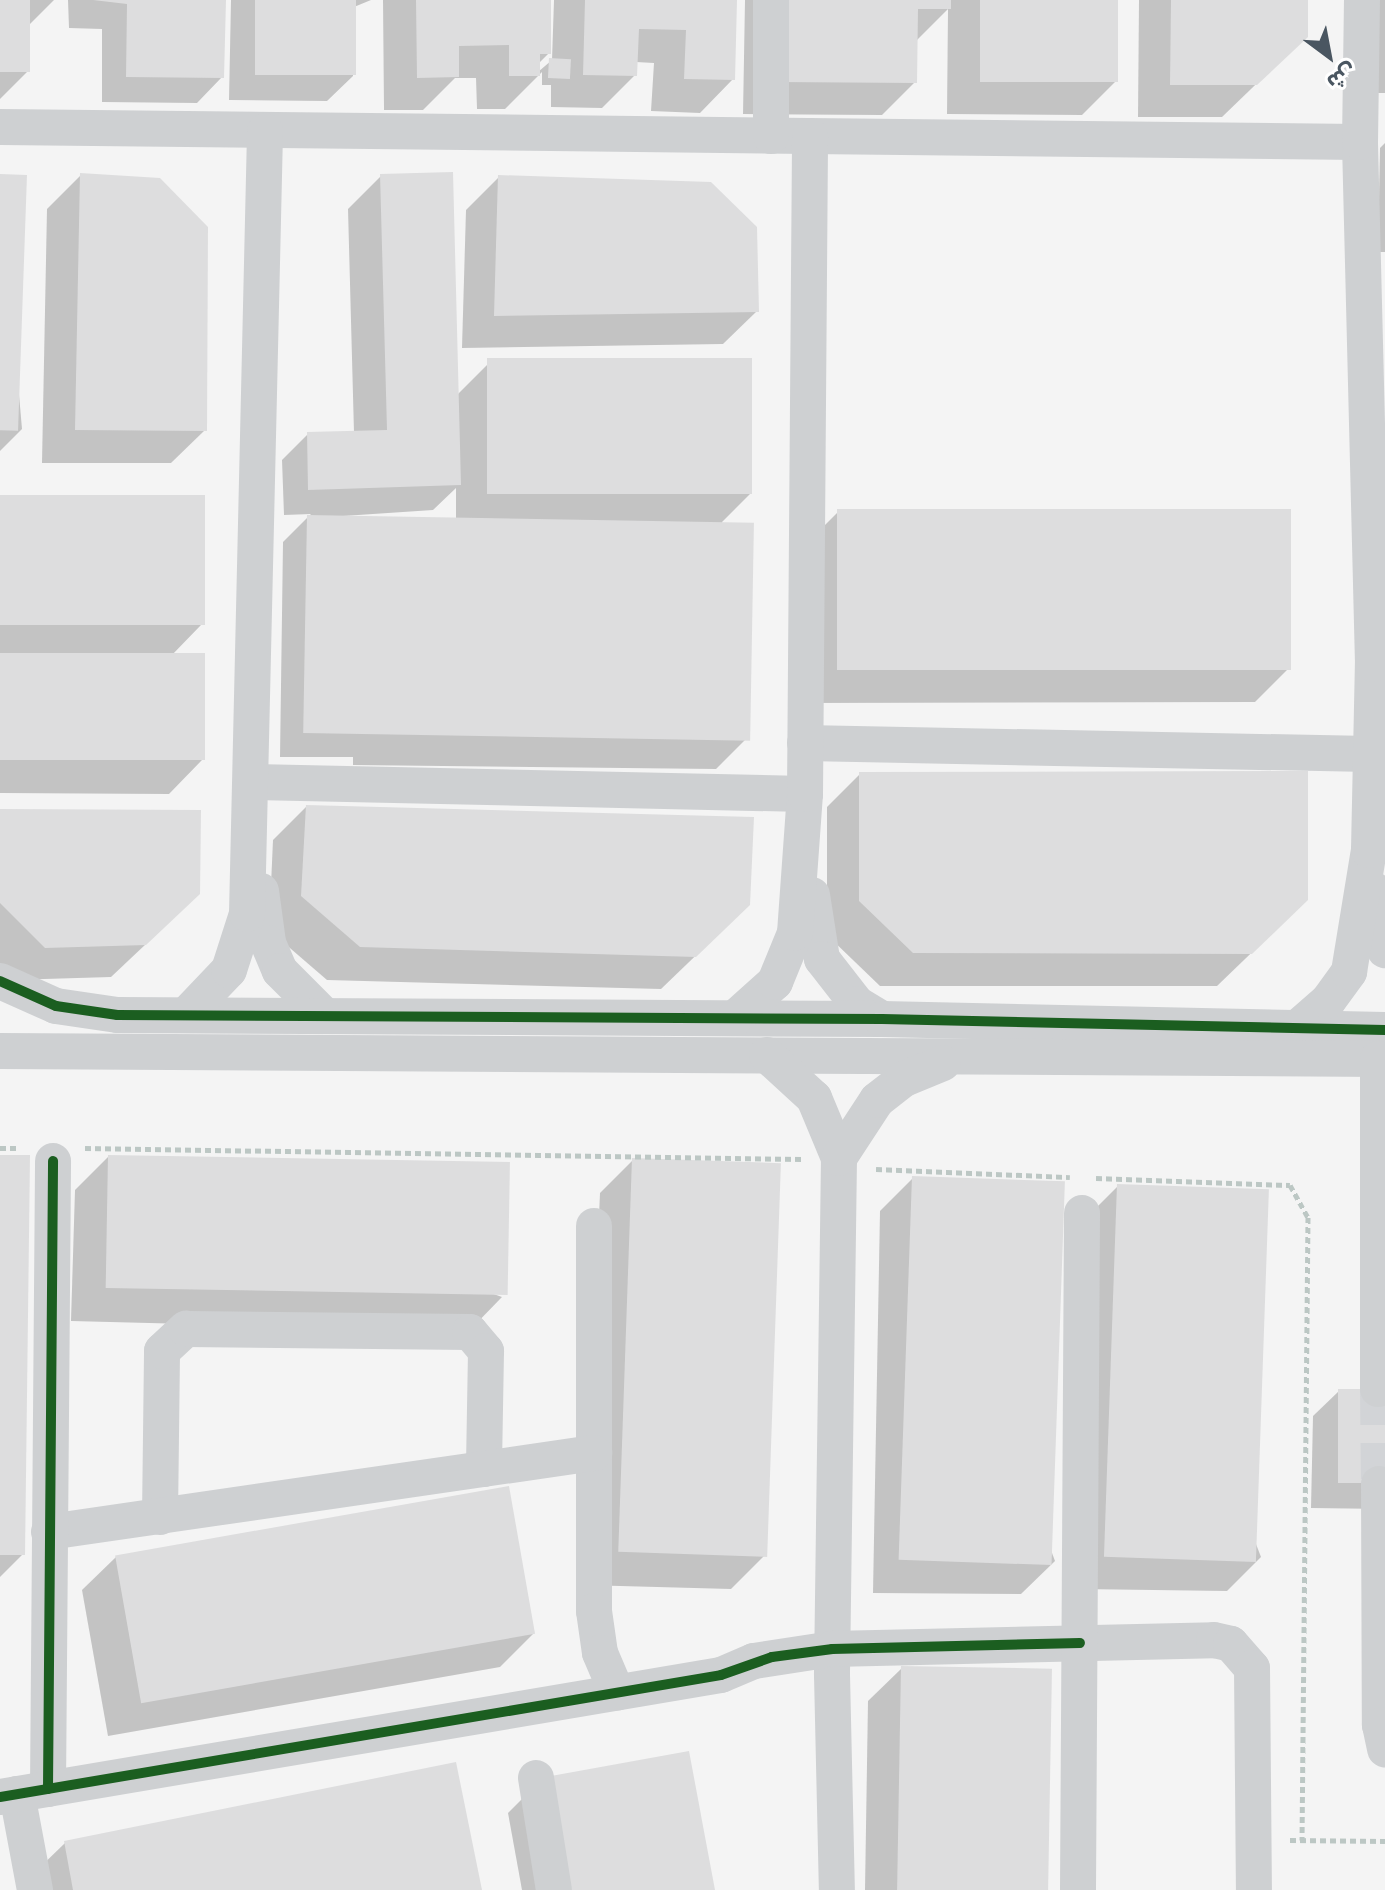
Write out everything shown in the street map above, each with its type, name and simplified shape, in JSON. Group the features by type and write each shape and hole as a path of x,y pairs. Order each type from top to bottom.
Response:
{"street":[{"path":"771,0 771,136"},
{"path":"1297,1028 1328,1001 1349,972 1369,850 1370,754 1379,665 1360,142 1362,0"},
{"path":"0,127 1360,142"},
{"path":"188,1013 211,994 241,943 254,782 265,131"},
{"path":"735,1018 766,992 788,958 795,933 805,794 810,136"},
{"path":"805,743 1370,754"},
{"path":"254,782 805,794"},
{"path":"254,782 268,943 280,971 323,1014"},
{"path":"805,794 815,931 822,959 857,1004 882,1019"},
{"path":"1369,850 1385,950"},
{"path":"0,981 56,1006 117,1015 882,1019 1297,1028 1383,1049"},
{"path":"0,1051 970,1058 1383,1049"},
{"path":"1378,1389 1382,1300 1383,1049"},
{"path":"767,1055 814,1098 839,1158 832,1662 837,1890"},
{"path":"839,1158 877,1100 936,1065 970,1058"},
{"path":"35,1890 22,1794 49,1532 53,1161"},
{"path":"1078,1890 1082,1213"},
{"path":"594,1226 595,1621 617,1693"},
{"path":"160,1517 162,1351 186,1329 470,1332 486,1351 484,1469"},
{"path":"49,1532 594,1453"},
{"path":"1379,1484 1385,1749"},
{"path":"22,1794 721,1675 754,1661 832,1662 1080,1643 1160,1641 1231,1644 1252,1668 1254,1890"},
{"path":"536,1778 554,1890"}],"path":[{"path":"1254,1840 1385,1841"}],"building":[{"path":"0,0 30,0 30,72 0,72"},
{"path":"93,0 226,0 224,78 126,77 127,4"},
{"path":"255,0 356,0 356,75 255,75"},
{"path":"416,0 551,0 551,54 540,54 540,76 509,76 509,45 459,46 459,77 417,78"},
{"path":"585,0 737,0 735,80 684,79 686,30 639,29 637,76 583,75"},
{"path":"777,0 951,0 951,9 918,9 917,83 776,82"},
{"path":"980,0 1118,0 1118,82 980,82"},
{"path":"1171,0 1308,0 1308,37 1257,85 1170,85"},
{"path":"549,58 571,59 570,79 548,78"},
{"path":"453,172 461,485 308,490 307,432 387,430 380,174"},
{"path":"80,173 160,178 208,227 207,431 75,430"},
{"path":"0,174 27,175 18,431 0,430"},
{"path":"498,175 711,182 757,227 759,312 494,316"},
{"path":"487,358 752,358 752,494 487,494"},
{"path":"0,495 205,495 205,625 0,625"},
{"path":"837,509 1291,509 1291,670 837,670"},
{"path":"307,515 754,523 750,741 303,733"},
{"path":"0,653 205,653 205,760 0,760"},
{"path":"1308,771 1308,900 1252,954 913,953 859,901 859,772"},
{"path":"306,805 754,817 750,905 696,957 360,947 301,896"},
{"path":"0,809 201,810 200,894 146,945 45,948 0,903"},
{"path":"0,1155 30,1155 25,1555 0,1555"},
{"path":"108,1155 510,1162 508,1295 106,1288"},
{"path":"632,1158 781,1163 767,1557 618,1552"},
{"path":"912,1176 1065,1181 1052,1565 899,1560"},
{"path":"1117,1184 1269,1189 1256,1562 1104,1557"},
{"path":"1338,1389 1385,1389 1385,1483 1338,1483"},
{"path":"509,1486 535,1634 141,1703 115,1555"},
{"path":"901,1666 1052,1669 1048,1890 897,1890"},
{"path":"689,1751 715,1890 561,1890 540,1778"},
{"path":"456,1762 482,1890 73,1890 64,1841"}],"tunnel":[{"path":"1378,1389 1379,1484"}],"cycle path":[{"path":"0,981 56,1006 117,1015 882,1019 1385,1030"},
{"path":"48,1789 53,1161"},
{"path":"0,1797 721,1675 772,1657 832,1649 1080,1643"}]}
